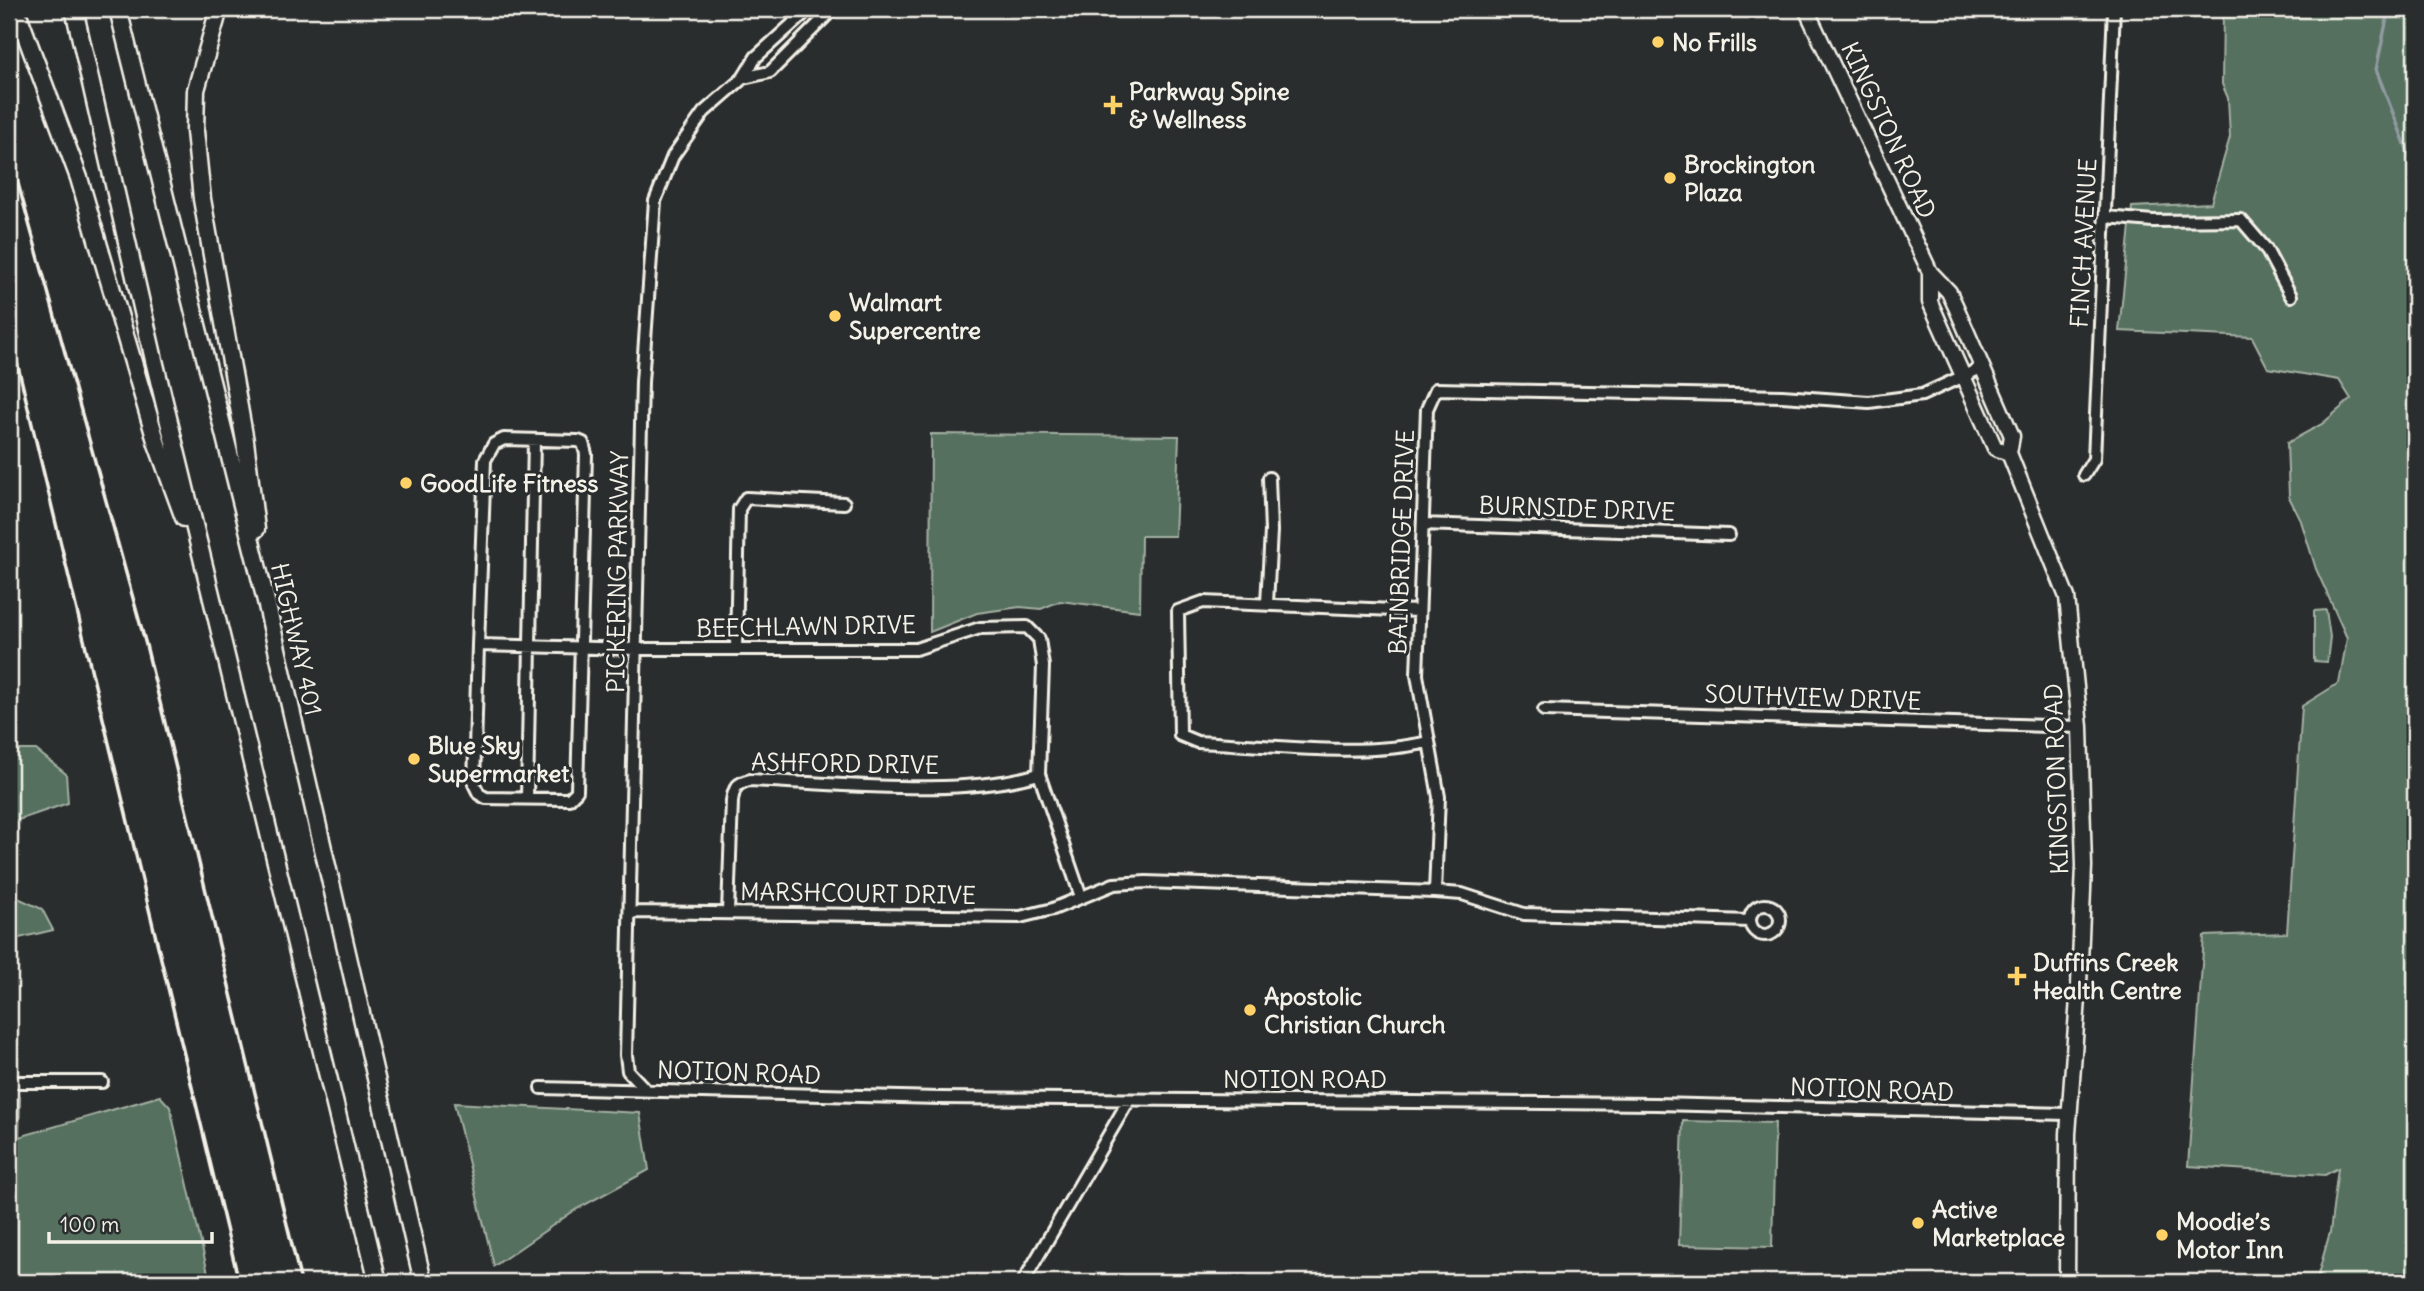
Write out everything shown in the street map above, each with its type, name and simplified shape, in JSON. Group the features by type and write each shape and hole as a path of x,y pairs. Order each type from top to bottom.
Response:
{"highway":[{"path":"16,9 79,178 157,444 211,589"},
{"path":"74,9 379,1282"},
{"name":"HIGHWAY 401","path":"118,9 265,597 424,1282"},
{"path":"219,9 196,90 195,131 202,199 245,441 265,597"}],"main road":[{"name":"KINGSTON ROAD","path":"1806,9 1930,272 1949,292 2012,436 2009,453 2067,597 2080,727 2084,866 2069,1114 2067,1282"},
{"name":"KINGSTON ROAD","path":"1930,272 1930,302 1995,448 2009,453"}],"street":[{"name":"PICKERING PARKWAY","path":"646,1090 635,1082 628,1071 626,1055 642,394 655,201 673,156 698,120 743,78 756,57 809,9"},
{"path":"816,9 825,17"},
{"name":"PICKERING PARKWAY","path":"743,78 770,72 834,9"},
{"name":"FINCH AVENUE","path":"2084,475 2094,459 2114,9"},
{"path":"2106,217 2153,221 2241,220 2266,249 2291,296"},
{"name":"BAINBRIDGE DRIVE","path":"1435,892 1439,797 1417,674 1427,409 1436,389 1782,396 1869,402 1922,395 1981,368"},
{"path":"504,439 583,443 586,454 577,791 569,799 486,798 479,794 474,784 478,645 485,460 494,443 504,439"},
{"path":"527,797 534,440"},
{"path":"1267,603 1271,531 1269,478"},
{"path":"736,648 739,509 746,498 844,503"},
{"name":"BURNSIDE DRIVE","path":"1423,524 1729,535"},
{"path":"1418,611 1203,602 1178,611 1180,735 1197,742 1346,748 1388,749 1428,742"},
{"name":"BEECHLAWN DRIVE","path":"478,645 637,649 916,649 980,628 1027,627 1039,639 1043,666 1039,774 1081,897"},
{"name":"SOUTHVIEW DRIVE","path":"1544,710 2080,727"},
{"name":"ASHFORD DRIVE","path":"728,912 732,801 734,789 739,783 750,780 942,786 1006,783 1039,774"},
{"path":"1081,897 1114,884 1146,882 1435,892 1462,894 1524,914 1750,921"},
{"name":"MARSHCOURT DRIVE","path":"630,912 1020,917 1053,909 1081,897"},
{"path":"9,1082 102,1082"},
{"name":"NOTION ROAD","path":"541,1088 1129,1100 1656,1104 2069,1114"},
{"path":"1023,1282 1129,1100"}],"green space":[{"path":"2223,9 2415,9 2415,1282 2316,1282 2330,1232 2338,1168 2325,1175 2188,1166 2204,936 2287,933 2302,706 2339,683 2347,638 2316,569 2301,521 2289,497 2287,443 2322,424 2351,399 2339,380 2268,368 2252,337 2119,331 2132,207 2211,203 2230,137 2228,98 2222,84"},
{"path":"931,434 1179,436 1175,536 1141,536 1140,611 1060,601 1041,609 1020,607 977,613 930,632"},
{"path":"2326,610 2330,637 2327,662 2314,661 2314,611"},
{"path":"9,750 36,750 66,774 68,803 9,823"},
{"path":"9,894 42,909 53,930 15,939 9,936"},
{"path":"160,1096 170,1107 210,1282 9,1282 9,1103 20,1097 19,1137"},
{"path":"454,1103 640,1113 649,1170 575,1210 494,1266"},
{"path":"1683,1121 1775,1123 1772,1247 1679,1245"}],"waterway":[{"path":"2389,9 2376,70 2415,169"}],"railway":[{"path":"9,151 146,645 301,1282"},
{"path":"9,300 18,338"},
{"path":"9,329 239,1282"}],"place":[{"name":"No Frills","path":"1658,42"},
{"name":"Parkway Spine & Wellness","path":"1113,105"},
{"name":"Brockington Plaza","path":"1670,178"},
{"name":"Walmart Supercentre","path":"835,316"},
{"name":"GoodLife Fitness","path":"406,483"},
{"name":"Blue Sky Supermarket","path":"414,759"},
{"name":"Duffins Creek Health Centre","path":"2017,976"},
{"name":"Apostolic Christian Church","path":"1250,1010"},
{"name":"Active Marketplace","path":"1918,1223"},
{"name":"Moodie’s Motor Inn","path":"2162,1235"}]}
